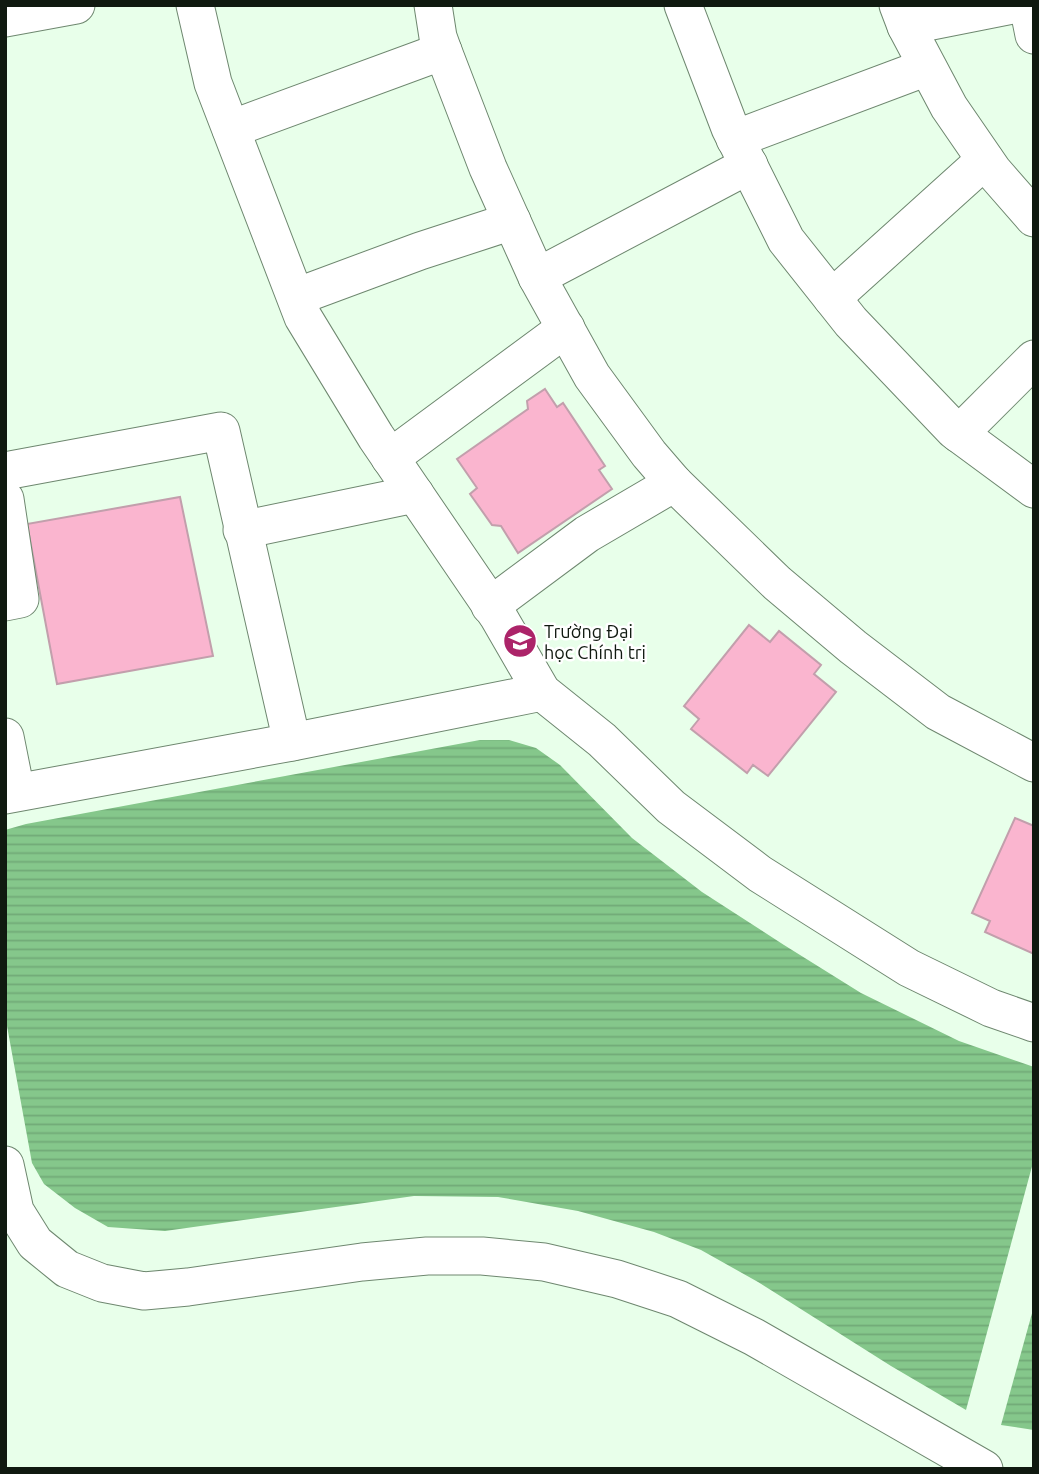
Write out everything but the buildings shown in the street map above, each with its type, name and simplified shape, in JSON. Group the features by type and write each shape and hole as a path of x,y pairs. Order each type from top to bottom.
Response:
{"lane":[{"path":"5,18 76,5"},
{"path":"195,5 214,83 303,317 390,458 490,606 541,692 602,740 671,807 760,874 909,968 991,1007 1034,1023"},
{"path":"433,5 443,51 488,168 537,277 592,376 649,454 674,483 777,583 853,648 938,712 1034,763"},
{"path":"683,5 742,152 786,240 851,322 959,434 1034,489"},
{"path":"1012,5 902,15 948,107 985,160 1034,218"},
{"path":"1028,5 1034,35"},
{"path":"231,129 443,51"},
{"path":"537,277 742,152 927,67"},
{"path":"832,298 985,160"},
{"path":"296,297 420,251 512,221"},
{"path":"390,458 566,328"},
{"path":"959,434 1034,359"},
{"path":"5,471 221,431 292,742"},
{"path":"490,606 587,534 674,483"},
{"path":"243,530 415,494"},
{"path":"5,499 20,599 5,602"},
{"path":"5,737 11,794 541,692"},
{"path":"6,1172 15,1211 35,1243 67,1269 102,1283 144,1291 427,1256 482,1256 544,1262 617,1279 678,1299 754,1337 984,1469"}],"shaded area":[{"path":"480,740 509,740 536,748 560,765 632,838 702,892 861,993 959,1041 1034,1067 1034,1159 966,1410 701,1250 654,1232 578,1211 498,1197 414,1196 165,1231 108,1227 75,1208 44,1184 32,1163 5,1015 5,830"},
{"path":"1034,1306 1034,1430 1001,1425"}],"place":[{"name":"Trường Đại học Chính trị","path":"520,641"}]}
